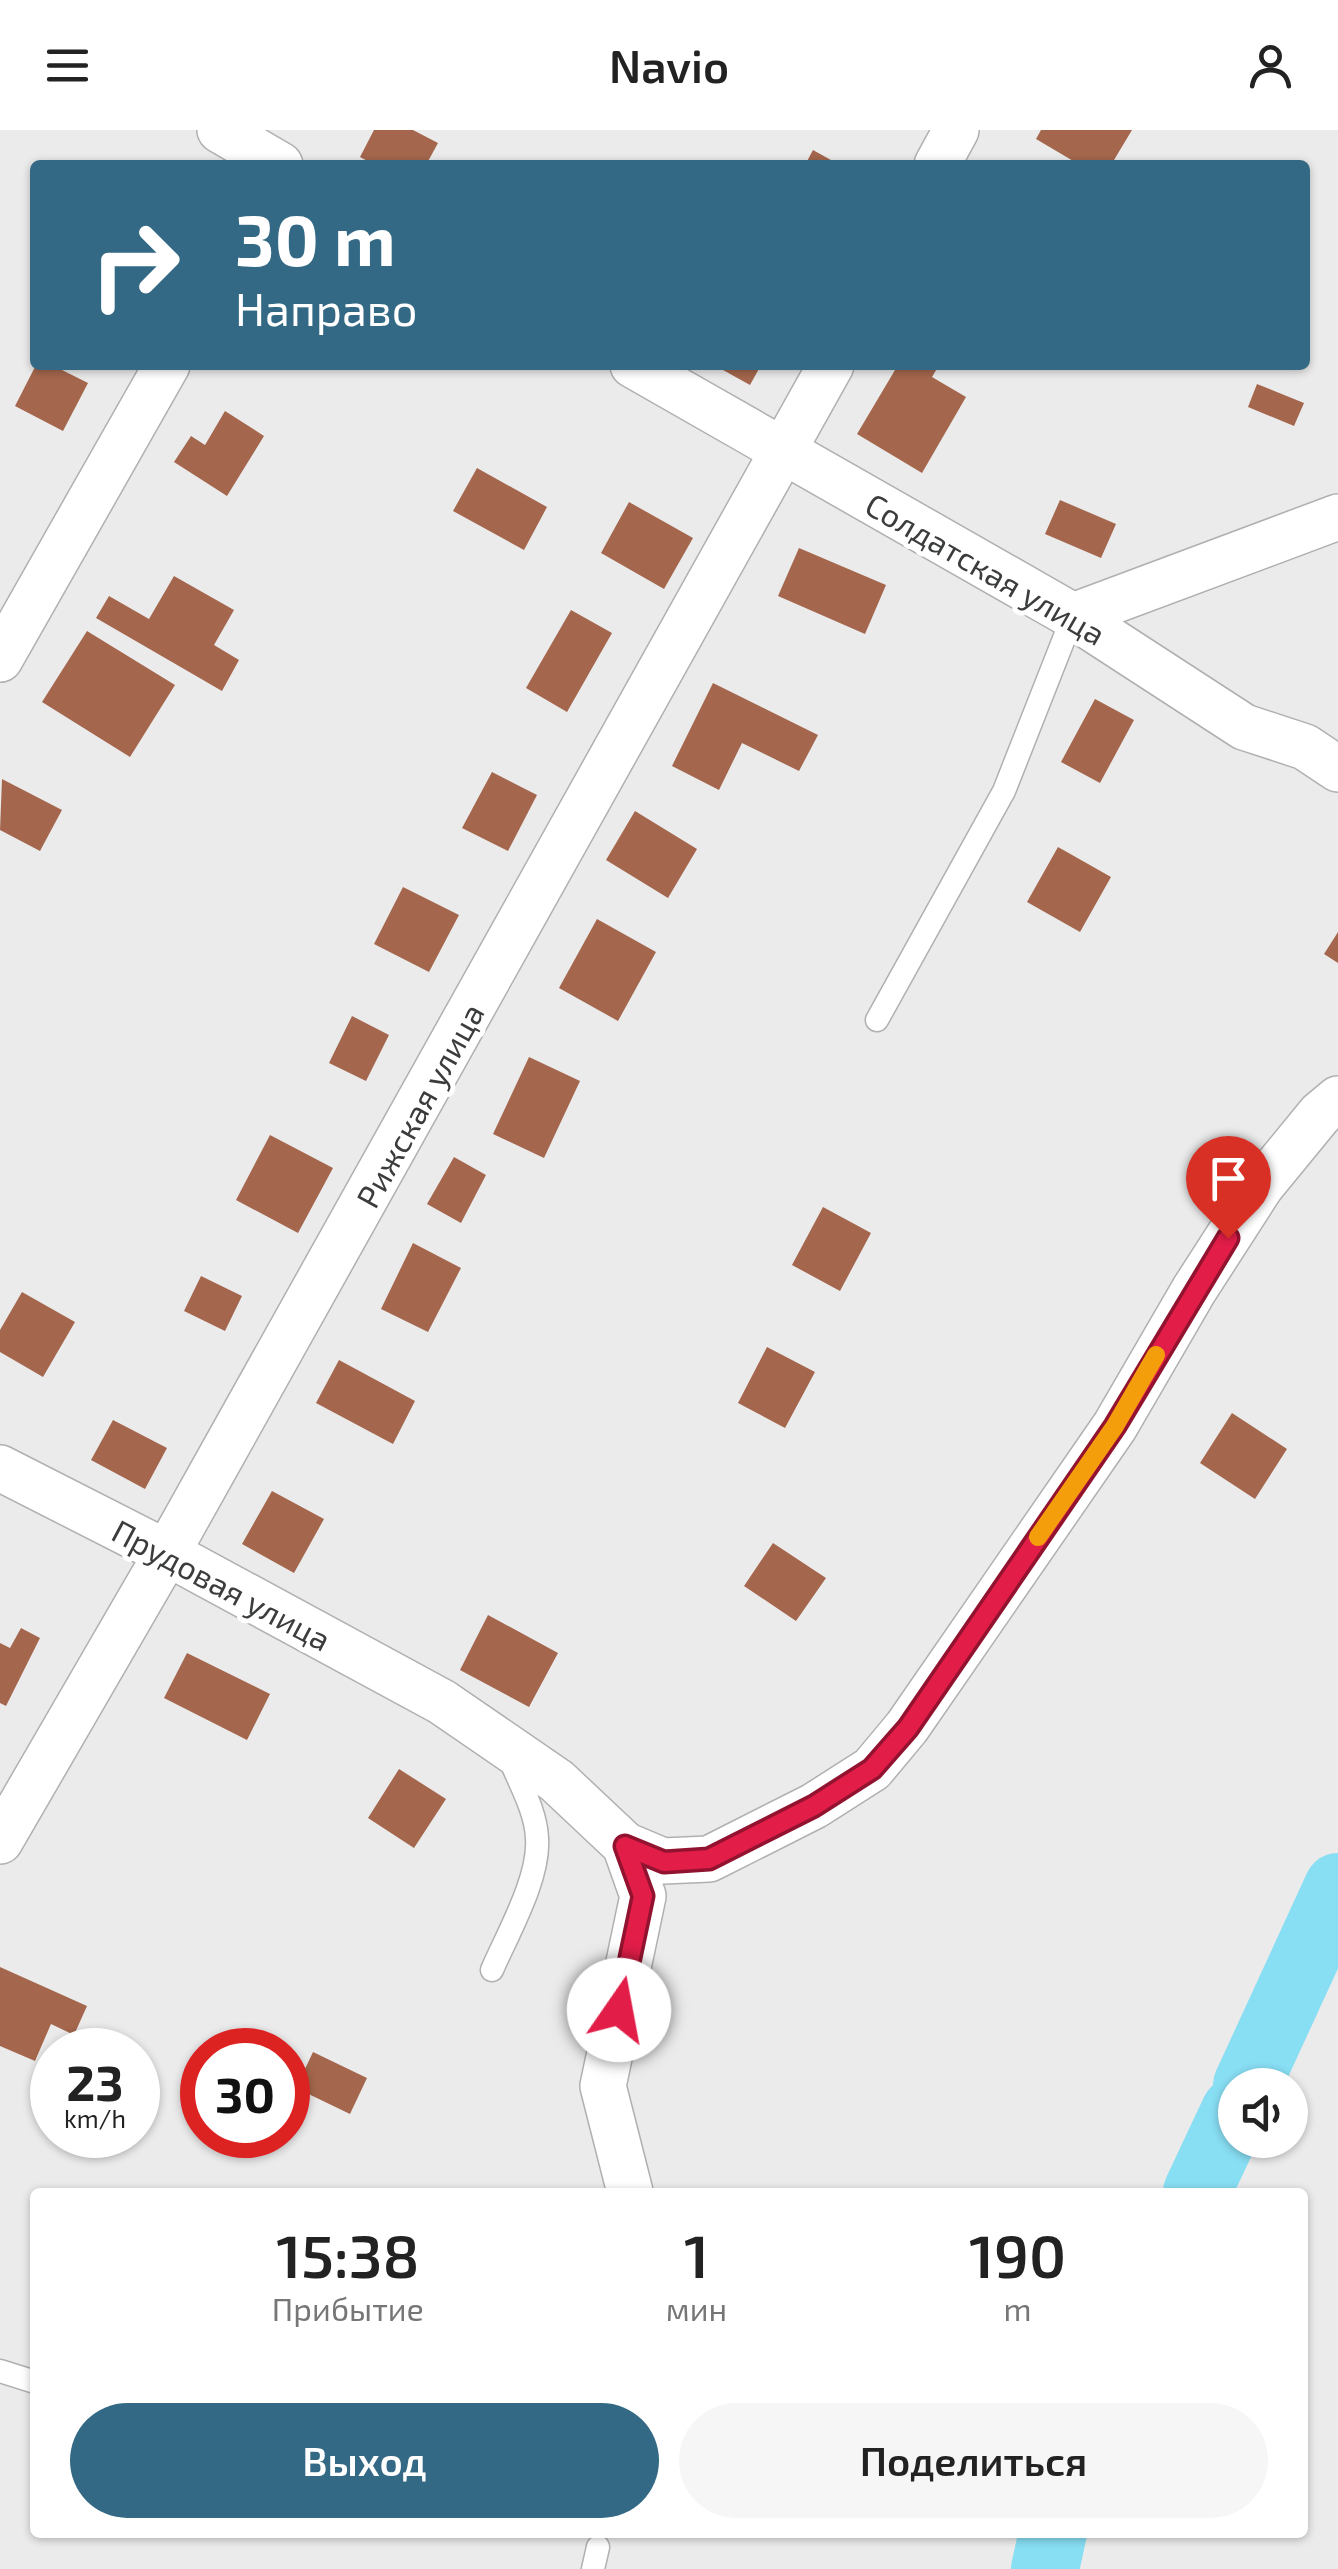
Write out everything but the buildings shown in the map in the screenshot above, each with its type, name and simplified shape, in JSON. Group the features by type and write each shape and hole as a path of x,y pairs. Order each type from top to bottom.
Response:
{"street":[{"path":"220,130 271,160"},
{"path":"283,160 300,130"},
{"path":"940,160 956,130"},
{"path":"0,659 163,370"},
{"name":"Солдатская улица","path":"642,370 1074,616 1244,728 1305,747 1338,768"},
{"name":"Рижская улица","path":"0,1841 167,1553 828,370"},
{"path":"1074,616 1338,517"},
{"path":"625,1846 664,1862 709,1859 814,1806 872,1769 908,1728 1115,1426 1194,1290 1261,1186 1320,1114 1338,1098"},
{"name":"Прудовая улица","path":"0,1468 167,1553 442,1702 557,1781 625,1846"},
{"path":"625,1846 643,1896 603,2086 629,2188"}],"lane":[{"path":"876,1020 1004,791 1074,616"},
{"path":"492,1970 529,1882 538,1837 504,1745"},
{"path":"0,2371 30,2380"}],"waterway":[{"path":"1255,2068 1338,1887"},
{"path":"1199,2188 1218,2147"},
{"path":"1045,2569 1052,2538"}],"slow traffic":[{"path":"1038,1537 1115,1426 1156,1355"}],"route":[{"path":"619,2010 643,1896 625,1846 664,1862 709,1859 814,1806 872,1769 908,1728 1115,1426 1228,1238"}]}
